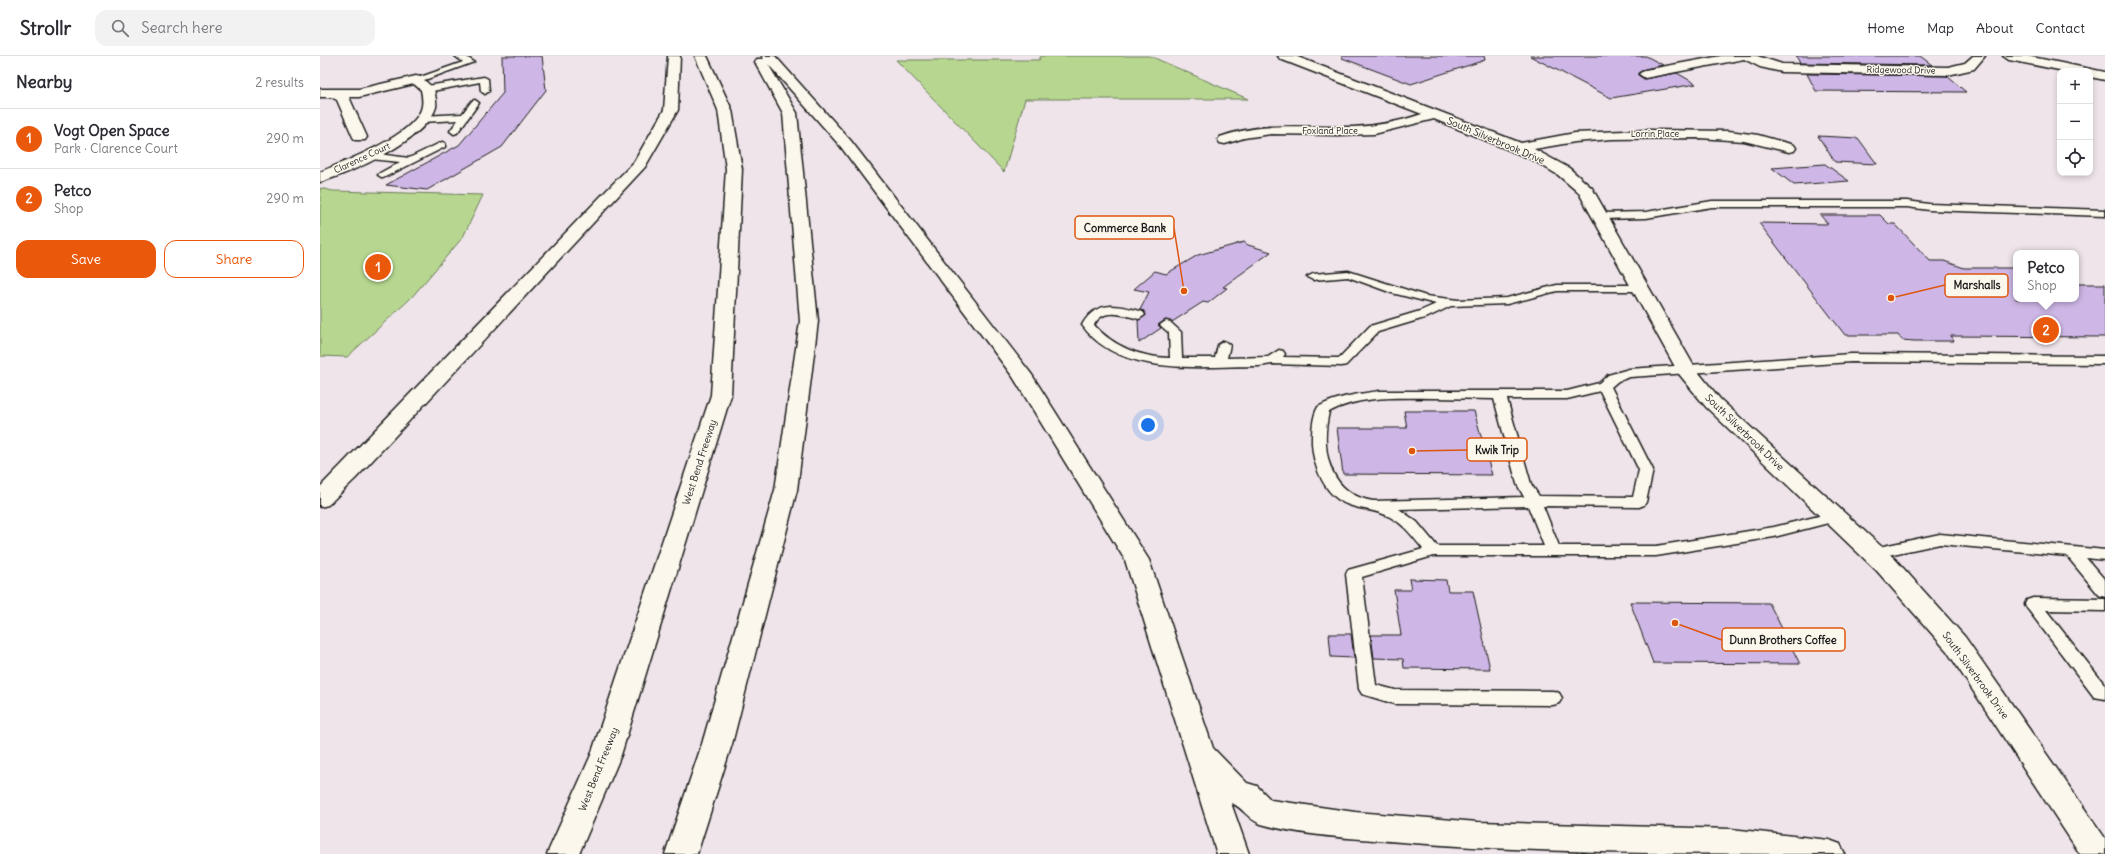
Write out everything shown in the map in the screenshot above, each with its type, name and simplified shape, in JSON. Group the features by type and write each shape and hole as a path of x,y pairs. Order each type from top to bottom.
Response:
{"main road":[{"path":"320,500 348,473 640,164 671,110 674,56"},
{"name":"West Bend Freeway","path":"563,854 606,755 721,395 734,169 724,110 701,56"},
{"path":"681,854 717,744 786,490 809,321 790,113 757,56"},
{"path":"768,56 846,144 1018,369 1136,560 1233,854"},
{"name":"South Silverbrook Drive","path":"1284,56 1520,148 1570,174 1586,191 1686,370 1713,403 1874,553 1956,644 2098,854"},
{"path":"1646,74 1741,56"},
{"name":"Ridgewood Drive","path":"1747,56 1764,64 1782,68 1948,71 1964,69 1976,62 1979,56"},
{"path":"2009,56 2068,68"},
{"path":"2093,73 2105,76"},
{"path":"320,93 359,93 421,84"},
{"name":"Clarence Court","path":"320,177 371,156 397,142 422,119 430,107 421,84"},
{"path":"335,94 343,98 360,137"},
{"name":"Foxland Place","path":"1225,140 1253,131 1354,131 1380,129 1413,122 1434,114"},
{"name":"Lorrin Place","path":"1520,148 1583,135 1636,133 1734,135 1758,138 1789,148"},
{"path":"1199,751 1237,792 1246,795 1262,811 1283,816 1355,825 1478,835 1731,842 1829,854"}],"lane":[{"path":"421,84 470,62 459,56"},
{"path":"482,68 485,91"},
{"path":"421,84 484,79"},
{"path":"454,131 475,103"},
{"path":"422,119 465,117"},
{"path":"383,175 442,145"},
{"path":"371,156 411,161"},
{"path":"1600,216 1646,216 1712,204 1907,204 1929,207 2030,209 2105,213"},
{"path":"1313,277 1348,274 1425,299 1450,303 1473,304 1502,302 1558,288 1640,288"},
{"path":"1371,292 1386,287"},
{"path":"1139,315 1127,311 1101,312 1092,316 1088,325 1095,334 1109,344 1134,358 1153,362 1259,362 1272,360 1342,362 1374,329 1424,314 1450,303"},
{"path":"1166,326 1175,332 1176,362"},
{"path":"1220,362 1224,345"},
{"path":"1272,360 1283,351"},
{"path":"1604,386 1646,470 1639,502 1534,501 1376,505 1361,503 1347,498 1327,476 1319,434 1321,414 1327,406 1362,396 1567,395 1604,386 1613,378 1629,373 1851,358 2105,360"},
{"path":"1499,395 1524,484 1534,501 1553,550"},
{"path":"1376,505 1397,514 1409,523 1433,551"},
{"path":"1553,698 1396,697 1368,689 1354,574 1433,551 1656,551 1774,532 1835,517"},
{"path":"1874,553 1940,540 2105,555"},
{"path":"2072,552 2105,591"},
{"path":"2105,605 2032,604 2100,692 2105,692"}],"green space":[{"path":"1041,56 1150,56 1248,99 1025,99 1004,172 896,60 1039,60"},
{"path":"320,188 333,191 483,195 463,237 411,298 347,357 320,356"}],"building":[{"path":"502,56 542,56 546,90 502,147 427,190 386,185 459,145 503,93"},
{"path":"1342,56 1484,56 1485,60 1411,84 1342,58"},
{"path":"1530,56 1646,56 1663,65 1645,69 1638,73 1638,75 1644,79 1677,73 1696,84 1611,98"},
{"path":"1796,56 1920,56 1932,65 1800,63"},
{"path":"1807,74 1947,76 1966,92 1816,91"},
{"path":"1818,136 1858,138 1877,164 1835,162"},
{"path":"1825,164 1849,181 1794,185 1772,168"},
{"path":"1820,215 1880,215 1889,224 1895,224 1930,261 1944,261 1964,268 2013,268 2013,302 2079,302 2079,284 2105,284 2105,337 1950,336 1954,341 1914,341 1902,340 1898,335 1845,335 1759,223 1828,224"},
{"path":"1244,242 1248,245 1271,252 1223,287 1227,288 1208,303 1203,302 1172,322 1165,320 1158,325 1161,328 1139,343 1138,320 1146,315 1144,311 1140,310 1149,292 1134,289 1155,271 1166,274 1198,255"},
{"path":"1404,411 1474,411 1492,475 1343,474 1337,428 1407,428"},
{"path":"1409,579 1446,580 1448,591 1473,591 1490,669 1404,668 1403,659 1374,658 1371,635 1401,635 1394,590 1411,590"},
{"path":"1630,602 1769,603 1800,664 1653,663"},
{"path":"1329,634 1351,634 1354,658 1331,657"}],"place":[{"name":"Vogt Open Space","path":"378,267"},
{"name":"Commerce Bank","path":"1184,291"},
{"name":"Marshalls","path":"1891,298"},
{"name":"Petco","path":"2046,330"},
{"name":"Kwik Trip","path":"1412,451"},
{"name":"Dunn Brothers Coffee","path":"1675,623"}]}
